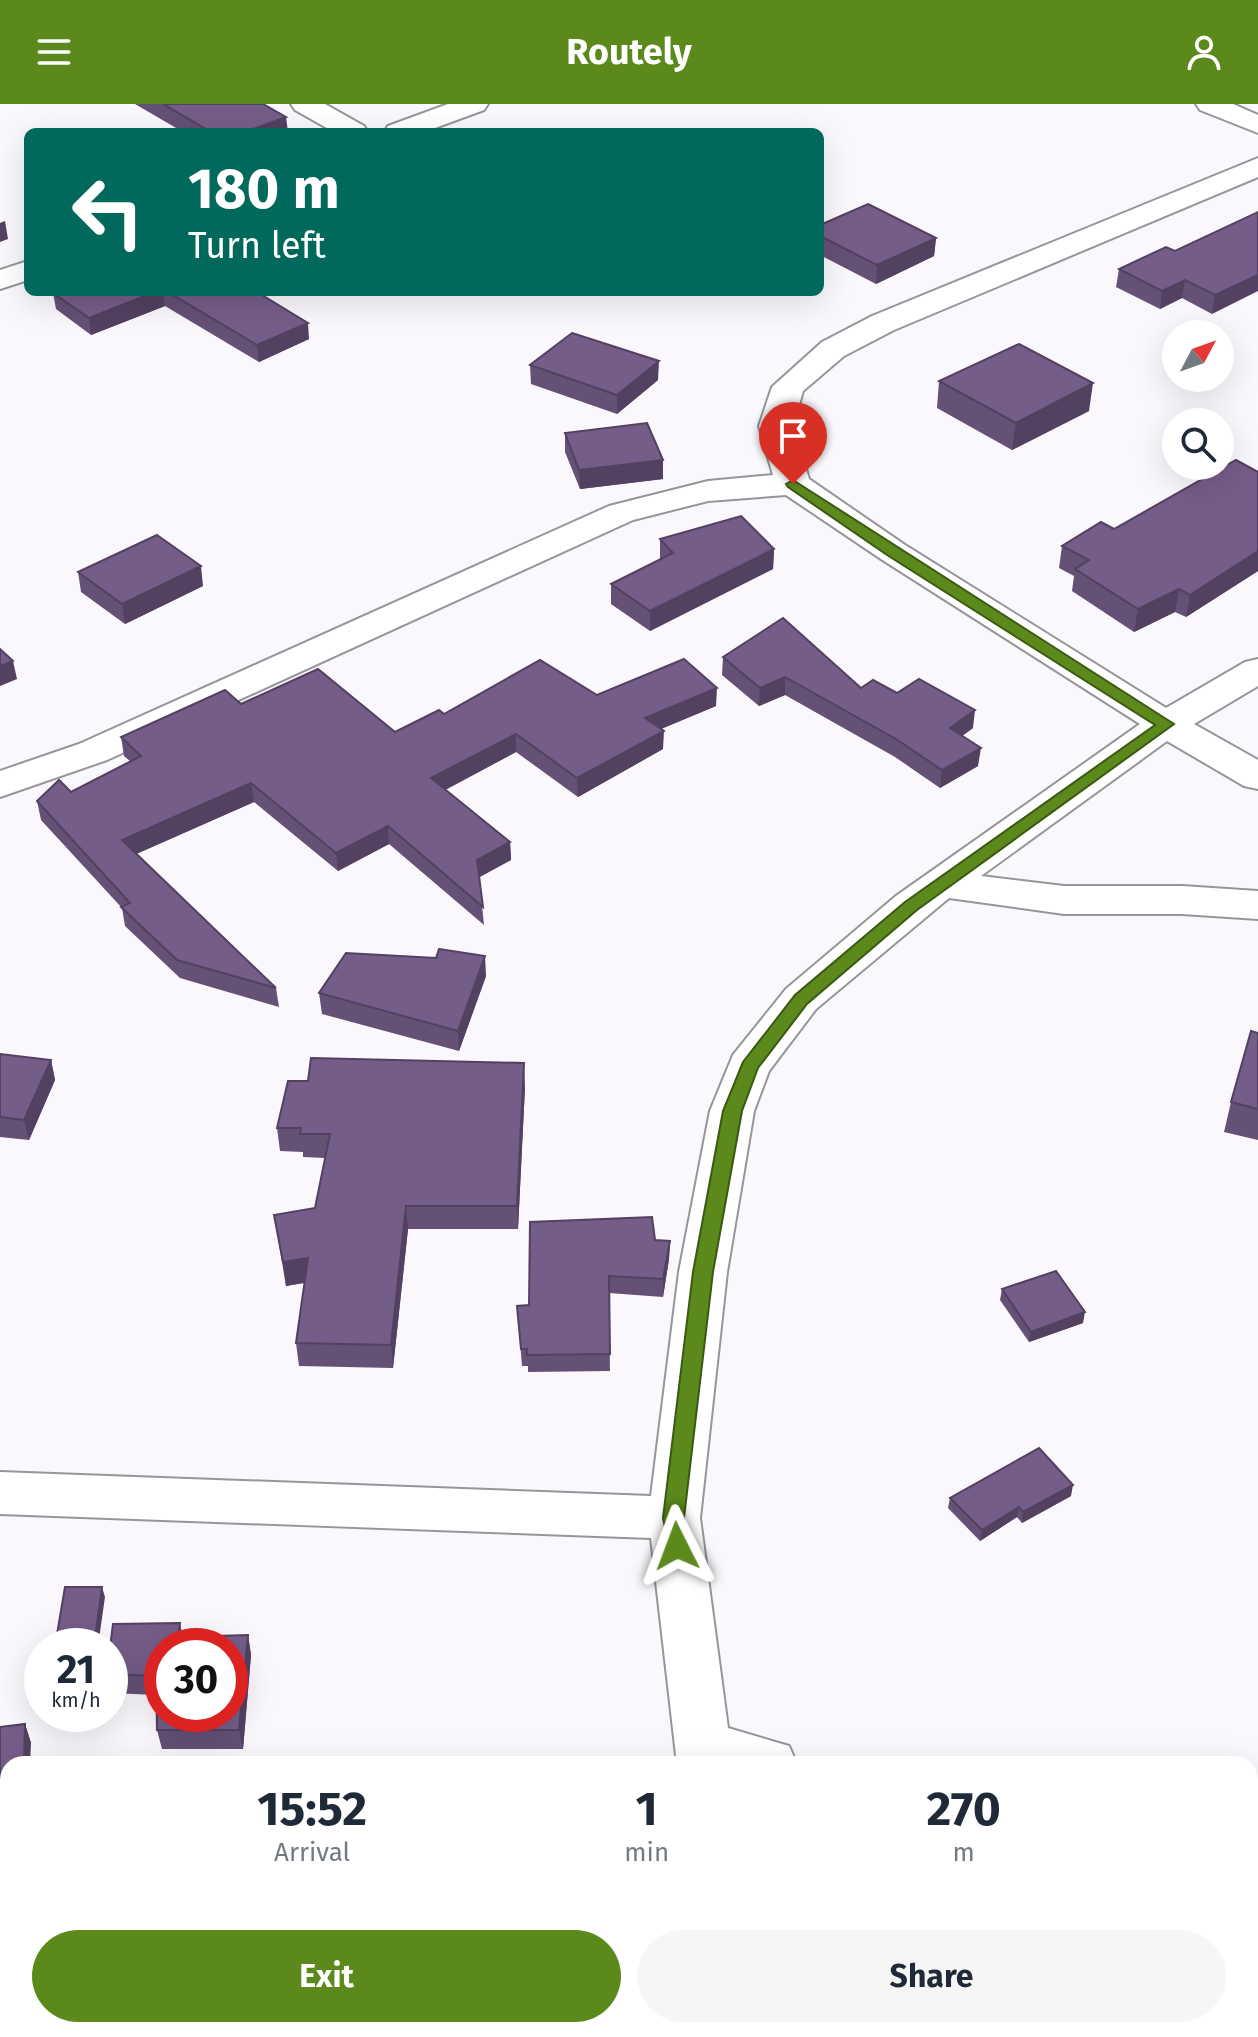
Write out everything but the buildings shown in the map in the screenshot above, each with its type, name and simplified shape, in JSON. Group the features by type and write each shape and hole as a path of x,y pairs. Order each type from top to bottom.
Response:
{"street":[{"path":"305,104 347,128"},
{"path":"409,128 474,104"},
{"path":"1210,104 1258,125"},
{"path":"793,484 776,426 788,387 833,349 883,323 1258,167"},
{"path":"0,280 24,271"},
{"path":"0,785 93,752 621,513 708,491 793,484 893,552 1166,724 1258,777"},
{"path":"703,1755 674,1518 703,1272 732,1111 749,1066 801,999 911,906 1166,724 1258,670"},
{"path":"942,884 1064,900 1182,900 1258,905"},
{"path":"0,1493 674,1518"}],"route":[{"path":"677,1546 674,1518 703,1272 732,1111 749,1066 801,999 911,906 1166,724 893,552 793,484"}]}
